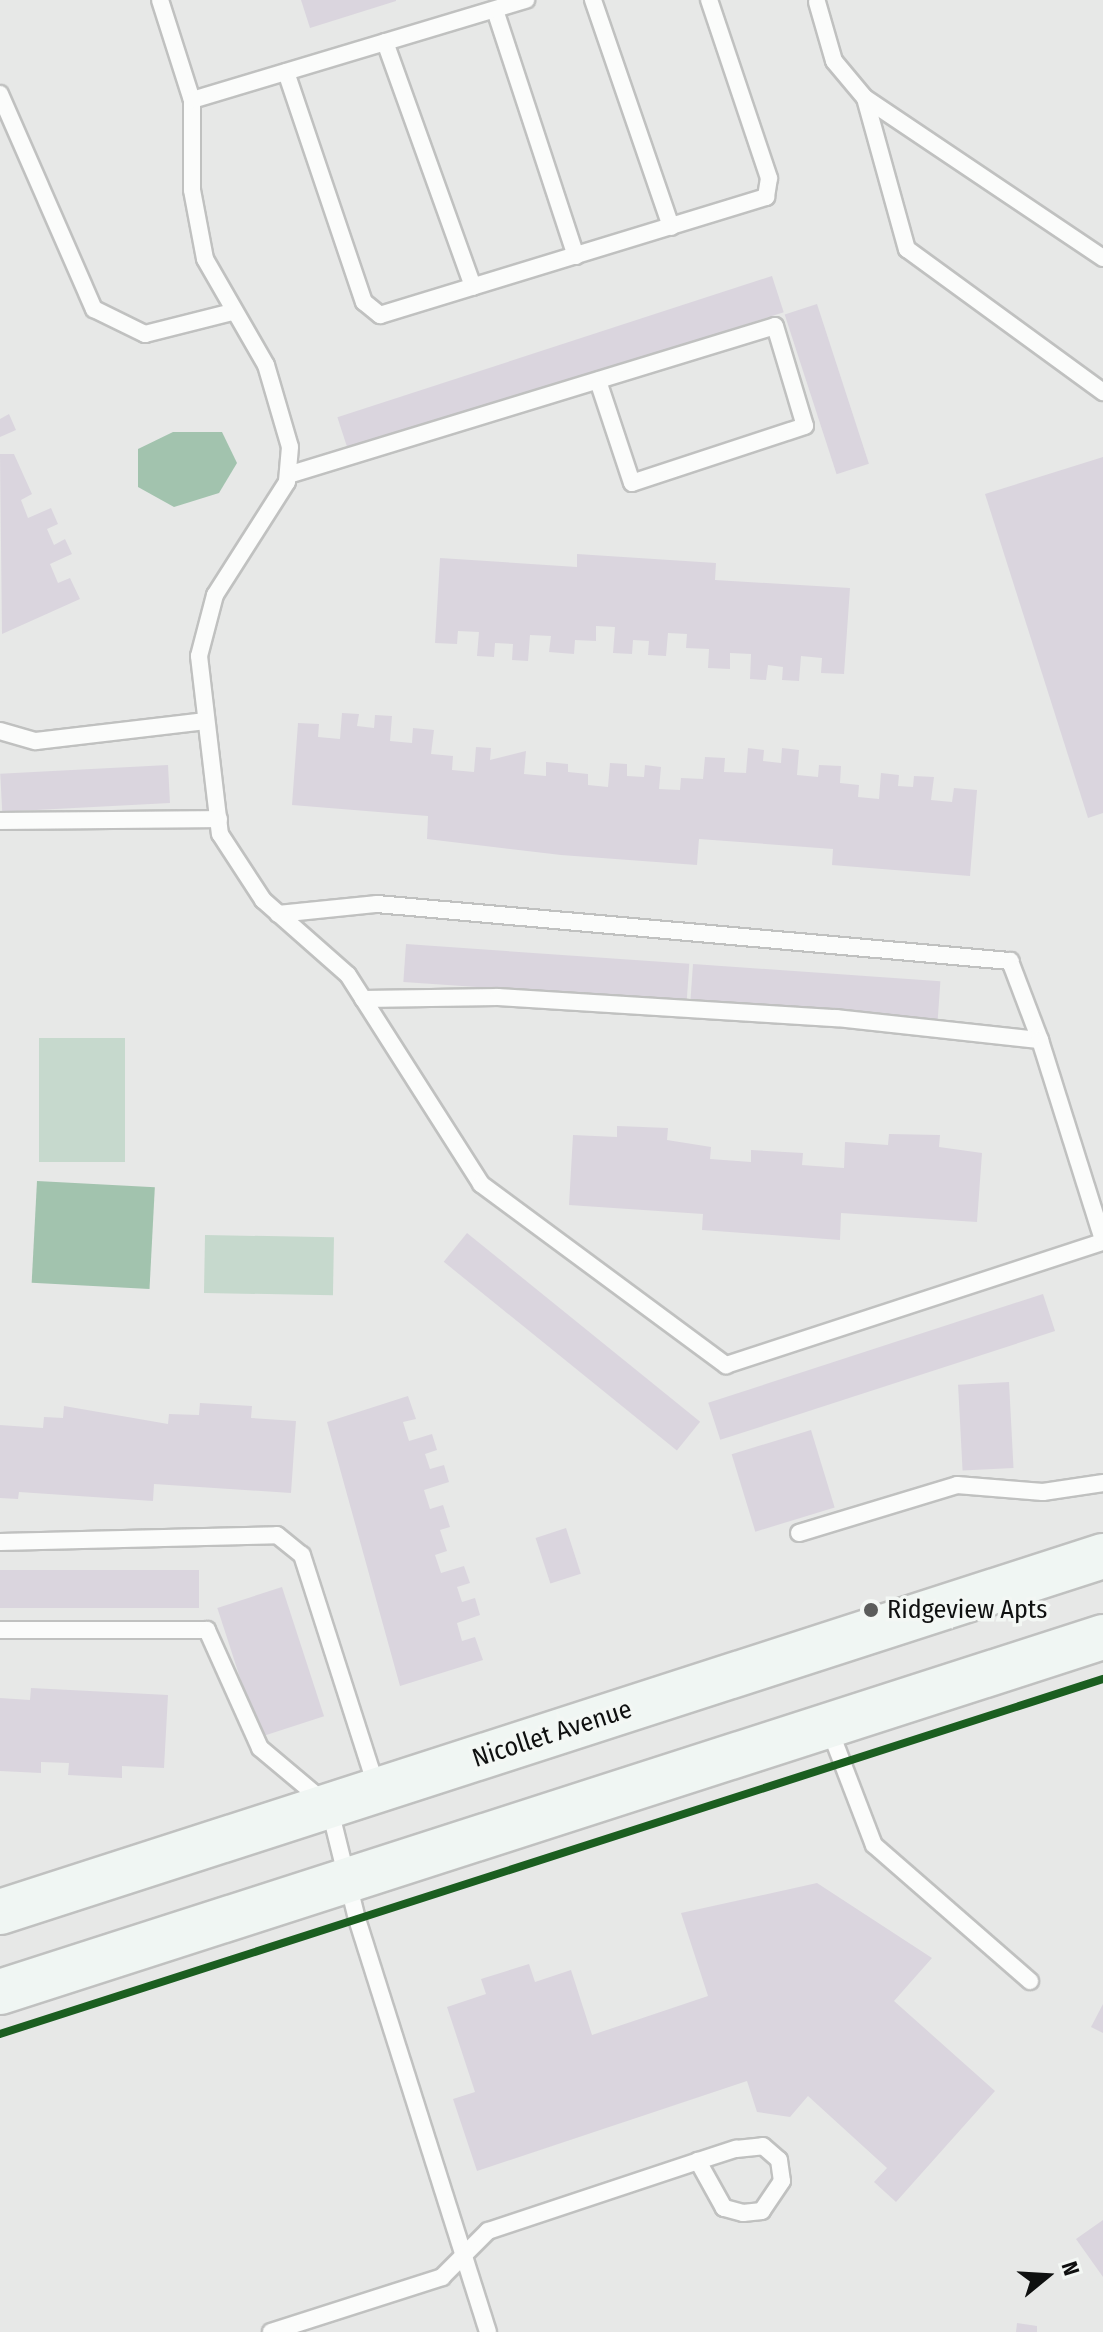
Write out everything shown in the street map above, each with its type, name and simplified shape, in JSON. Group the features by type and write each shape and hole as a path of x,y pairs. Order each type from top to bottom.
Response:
{"main road":[{"name":"Nicollet Avenue","path":"0,1912 1103,1556"},
{"path":"0,1992 1103,1637"}],"lane":[{"path":"160,0 192,100 192,190 205,259 232,312 266,365 290,447 288,475 215,595 199,656 220,834 278,914 348,975 481,1184 726,1365 1103,1241 1040,1040 1010,961 377,904 278,914"},
{"path":"192,100 526,0"},
{"path":"593,0 671,227"},
{"path":"286,72 370,312 473,287 756,201 769,188 709,0"},
{"path":"819,1 834,61 865,98 1103,258"},
{"path":"495,10 576,256"},
{"path":"385,42 473,287"},
{"path":"0,94 94,309 145,334 232,312"},
{"path":"865,98 907,249 1103,392"},
{"path":"288,475 775,326 805,426 632,483 598,381"},
{"path":"0,731 36,741 206,721"},
{"path":"0,821 219,819"},
{"path":"363,999 559,1001 836,1018 1040,1040"},
{"path":"799,1533 957,1485 1043,1492 1103,1483"},
{"path":"0,1542 277,1535 302,1555 377,1791"},
{"path":"0,1630 207,1630 260,1748 329,1806 348,1882 488,2332"},
{"path":"828,1726 874,1845 1030,1981"},
{"path":"271,2332 442,2277 488,2231 698,2161 763,2146 779,2160 782,2181 762,2211 743,2213 724,2208 698,2161"}],"shaded area":[{"path":"173,432 222,432 237,463 219,493 174,507 138,487 138,449"},
{"path":"39,1038 125,1038 125,1162 39,1162"},
{"path":"37,1181 155,1187 150,1289 32,1283"},
{"path":"205,1235 334,1237 333,1295 204,1293"}],"building":[{"path":"301,0 396,0 396,1 310,28"},
{"path":"772,276 784,312 349,453 337,417"},
{"path":"817,304 869,464 837,474 785,315"},
{"path":"9,414 16,430 0,437 0,419"},
{"path":"0,454 14,454 32,494 21,500 28,518 51,508 58,524 47,529 54,545 65,539 72,554 50,564 58,583 70,578 80,599 2,634"},
{"path":"1103,457 1103,813 1088,818 985,494"},
{"path":"577,554 716,563 715,580 850,588 844,674 821,673 822,658 801,656 799,681 782,680 783,667 768,665 766,680 750,679 751,654 730,653 730,669 708,668 709,649 686,648 687,634 668,633 666,656 648,655 649,641 633,640 632,654 613,653 615,627 596,626 596,641 575,640 574,654 549,652 551,636 530,635 528,661 512,660 513,644 495,643 494,657 477,656 479,632 458,631 457,644 435,643 440,558 577,567"},
{"path":"342,713 359,714 357,726 374,728 375,715 392,716 390,741 412,743 413,728 434,730 431,754 453,756 452,770 474,772 476,747 491,748 490,760 526,751 524,774 546,776 546,762 568,764 568,772 588,774 588,785 608,787 610,763 627,764 627,776 644,777 645,765 661,767 659,789 680,790 681,778 703,779 705,757 725,758 724,772 746,773 748,748 764,750 763,761 781,763 782,748 799,750 797,775 818,777 819,765 841,766 840,783 859,785 858,797 879,799 881,773 899,775 898,786 913,787 914,776 934,777 931,800 952,802 954,788 977,790 970,876 832,865 833,849 699,839 697,865 561,855 427,839 428,816 292,805 298,723 319,724 318,737 340,739"},
{"path":"168,765 170,803 2,812 0,774"},
{"path":"406,944 689,964 687,1002 403,982"},
{"path":"693,964 940,981 938,1019 690,1002"},
{"path":"617,1126 668,1128 667,1140 711,1147 710,1159 751,1162 751,1150 803,1153 802,1165 844,1168 845,1142 888,1145 889,1134 940,1135 939,1147 982,1153 977,1222 841,1213 840,1240 702,1230 703,1214 569,1205 573,1135 617,1137"},
{"path":"467,1233 700,1422 677,1451 444,1262"},
{"path":"1043,1294 1055,1331 720,1440 708,1403"},
{"path":"1009,1382 1014,1468 963,1471 958,1385"},
{"path":"408,1396 416,1419 403,1422 409,1441 432,1434 437,1450 425,1454 430,1469 444,1465 449,1482 424,1490 430,1509 443,1505 450,1527 440,1530 447,1551 435,1555 441,1573 464,1566 470,1583 457,1587 462,1602 475,1598 480,1615 457,1623 462,1641 475,1637 483,1660 400,1686 327,1422"},
{"path":"200,1403 252,1406 251,1418 296,1421 291,1493 154,1484 153,1501 19,1492 18,1499 0,1498 0,1425 43,1428 44,1417 63,1418 64,1406 168,1424 169,1414 199,1415"},
{"path":"811,1430 835,1507 755,1532 732,1454"},
{"path":"566,1528 581,1574 550,1584 536,1538"},
{"path":"0,1570 199,1570 199,1608 0,1608"},
{"path":"282,1587 324,1716 259,1737 217,1608"},
{"path":"31,1688 168,1695 164,1768 122,1766 122,1778 68,1775 69,1763 41,1762 41,1773 0,1771 0,1698 30,1700"},
{"path":"817,1883 932,1958 894,2001 995,2091 896,2202 874,2182 887,2168 808,2096 790,2117 757,2112 747,2081 477,2171 453,2099 475,2092 447,2007 486,1994 481,1979 529,1964 535,1982 571,1970 592,2035 708,1996 681,1913"},
{"path":"1103,2004 1103,2033 1091,2027"},
{"path":"1103,2220 1103,2277 1076,2239"},
{"path":"1017,2323 1037,2326 1037,2332 1016,2332"}],"cycle path":[{"path":"0,2034 1103,1679"}],"place":[{"name":"Ridgeview Apts","path":"871,1610"}]}
